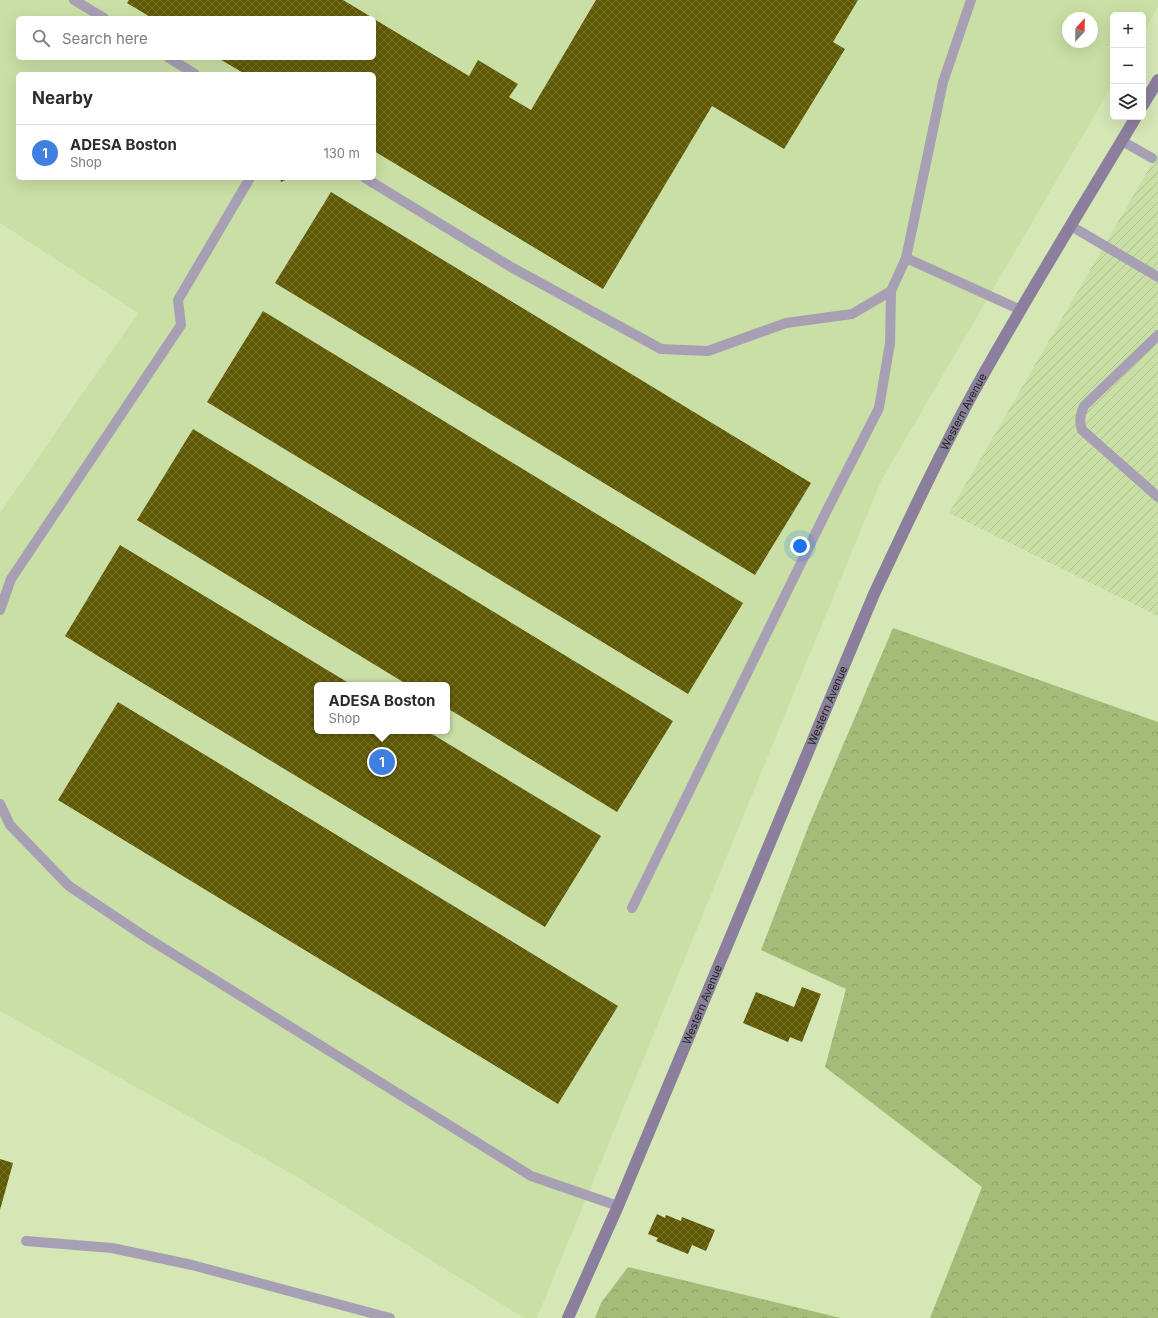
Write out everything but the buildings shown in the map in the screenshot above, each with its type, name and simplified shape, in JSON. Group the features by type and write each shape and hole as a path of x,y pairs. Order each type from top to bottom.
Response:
{"street":[{"path":"1146,100 1157,84"},
{"name":"Western Avenue","path":"568,1318 618,1206 874,594 944,448 1020,310 1134,120"}],"lane":[{"path":"74,0 101,16"},
{"path":"632,908 826,512 880,408 890,343 891,291 906,258 943,82 971,0"},
{"path":"172,60 192,72"},
{"path":"1122,141 1152,158"},
{"path":"0,610 11,579 181,325 178,300 249,180"},
{"path":"368,180 511,267 661,349 708,351 786,323 852,314 891,291"},
{"path":"1071,226 1158,277"},
{"path":"906,258 1020,310"},
{"path":"1158,335 1084,406 1080,416 1082,430 1158,497"},
{"path":"0,804 10,824 69,886 144,936 531,1176 618,1206"},
{"path":"26,1241 112,1248 184,1263 390,1318"}],"shaded area":[{"path":"0,0 1158,0 1158,7 1146,28 1146,12 1110,12 1110,89 881,481 537,1318 524,1318 299,1178 0,1011 0,513 138,313 0,223"},
{"path":"1158,153 1158,616 949,513"}],"green space":[{"path":"893,628 1158,722 1158,1318 930,1318 982,1187 825,1067 846,989 761,950 809,825"},
{"path":"628,1267 841,1318 595,1318 601,1303"}],"place":[{"name":"ADESA Boston","path":"382,762"}]}
